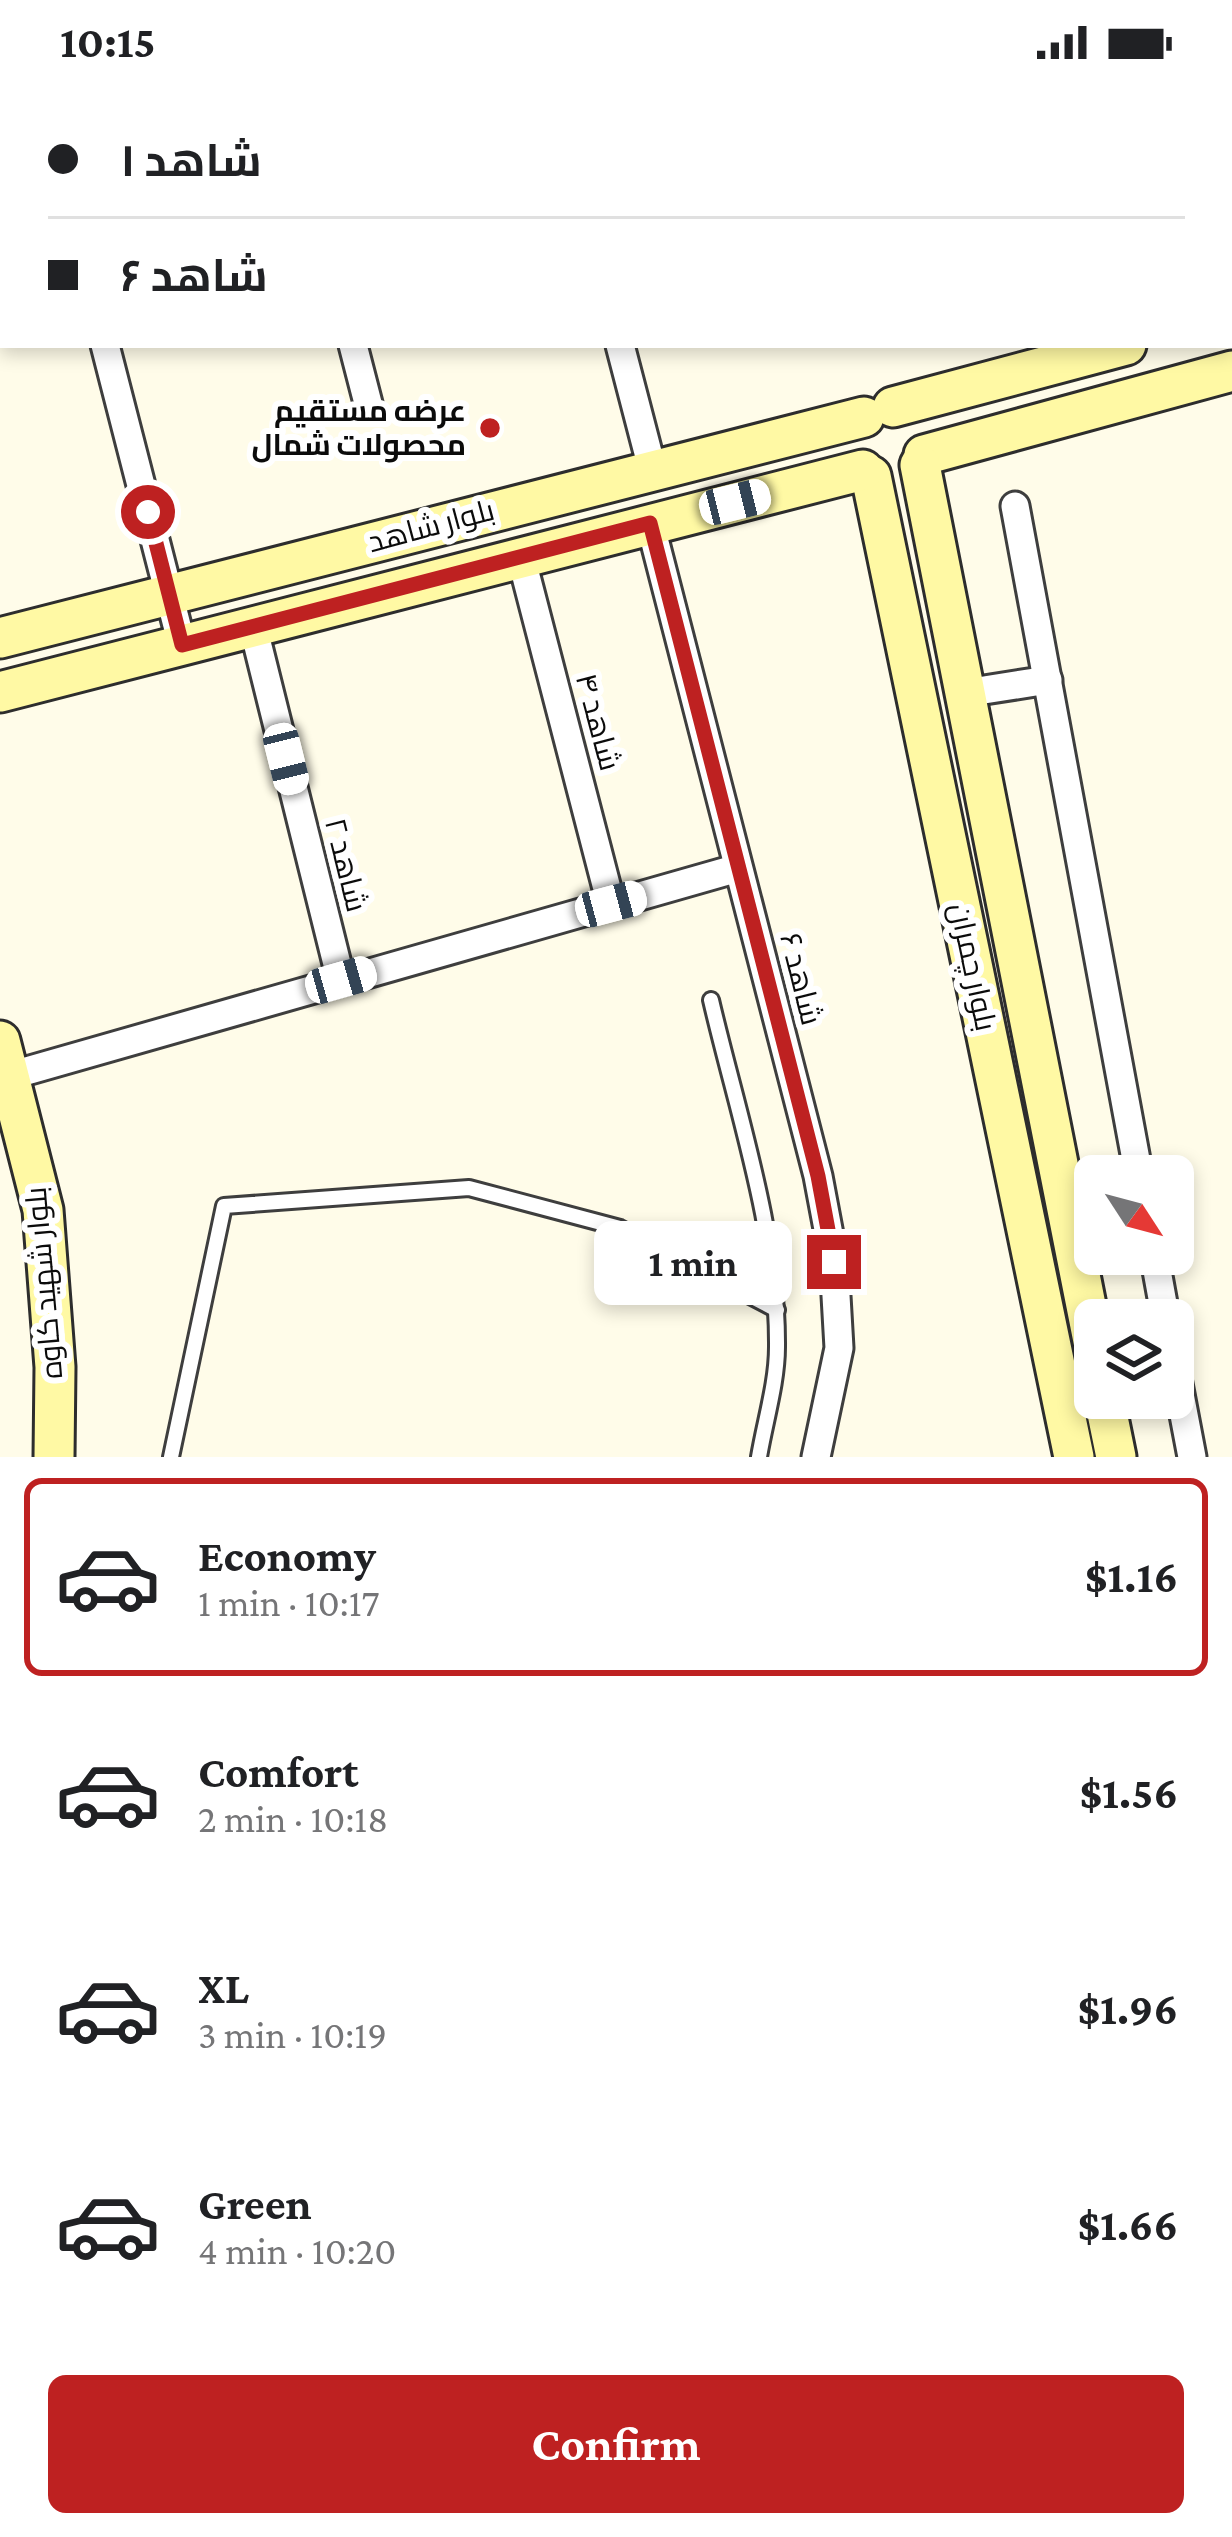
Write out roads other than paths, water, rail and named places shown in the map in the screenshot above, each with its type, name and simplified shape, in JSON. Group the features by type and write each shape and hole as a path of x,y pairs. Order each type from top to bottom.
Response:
{"main road":[{"name":"بلوار شاهد","path":"0,638 1115,348"},
{"path":"922,459 920,423 878,412 852,443 867,473 903,478 922,459 1232,370"},
{"name":"بلوار چمران","path":"922,459 1074,1243"},
{"name":"بلوار شاهد","path":"0,692 650,523 867,473"},
{"name":"بلوار چمران","path":"867,473 1075,1457"},
{"name":"بلوار شهید کاوه","path":"4,1058 43,1210 55,1367 54,1457"},
{"path":"1034,1260 1074,1253"},
{"path":"1108,1419 1116,1457"}],"street":[{"path":"106,348 182,645"},
{"path":"354,348 369,407"},
{"path":"621,348 652,468"},
{"path":"1015,506 1135,1155"},
{"name":"شاهد ۶","path":"650,523 818,1176 834,1262 838,1348 816,1457"},
{"name":"شاهد ۴","path":"520,556 611,904"},
{"name":"شاهد ۲","path":"253,626 341,980"},
{"path":"965,693 1048,680"},
{"path":"4,1058 341,980 739,868"},
{"path":"1185,1419 1192,1457"}],"lane":[{"path":"711,1000 770,1250 778,1353 759,1457"},
{"path":"171,1457 224,1206 469,1188 620,1228 776,1310"}],"place":[{"name":"عرضه مستقیم محصولات شمال","path":"490,428"}]}
